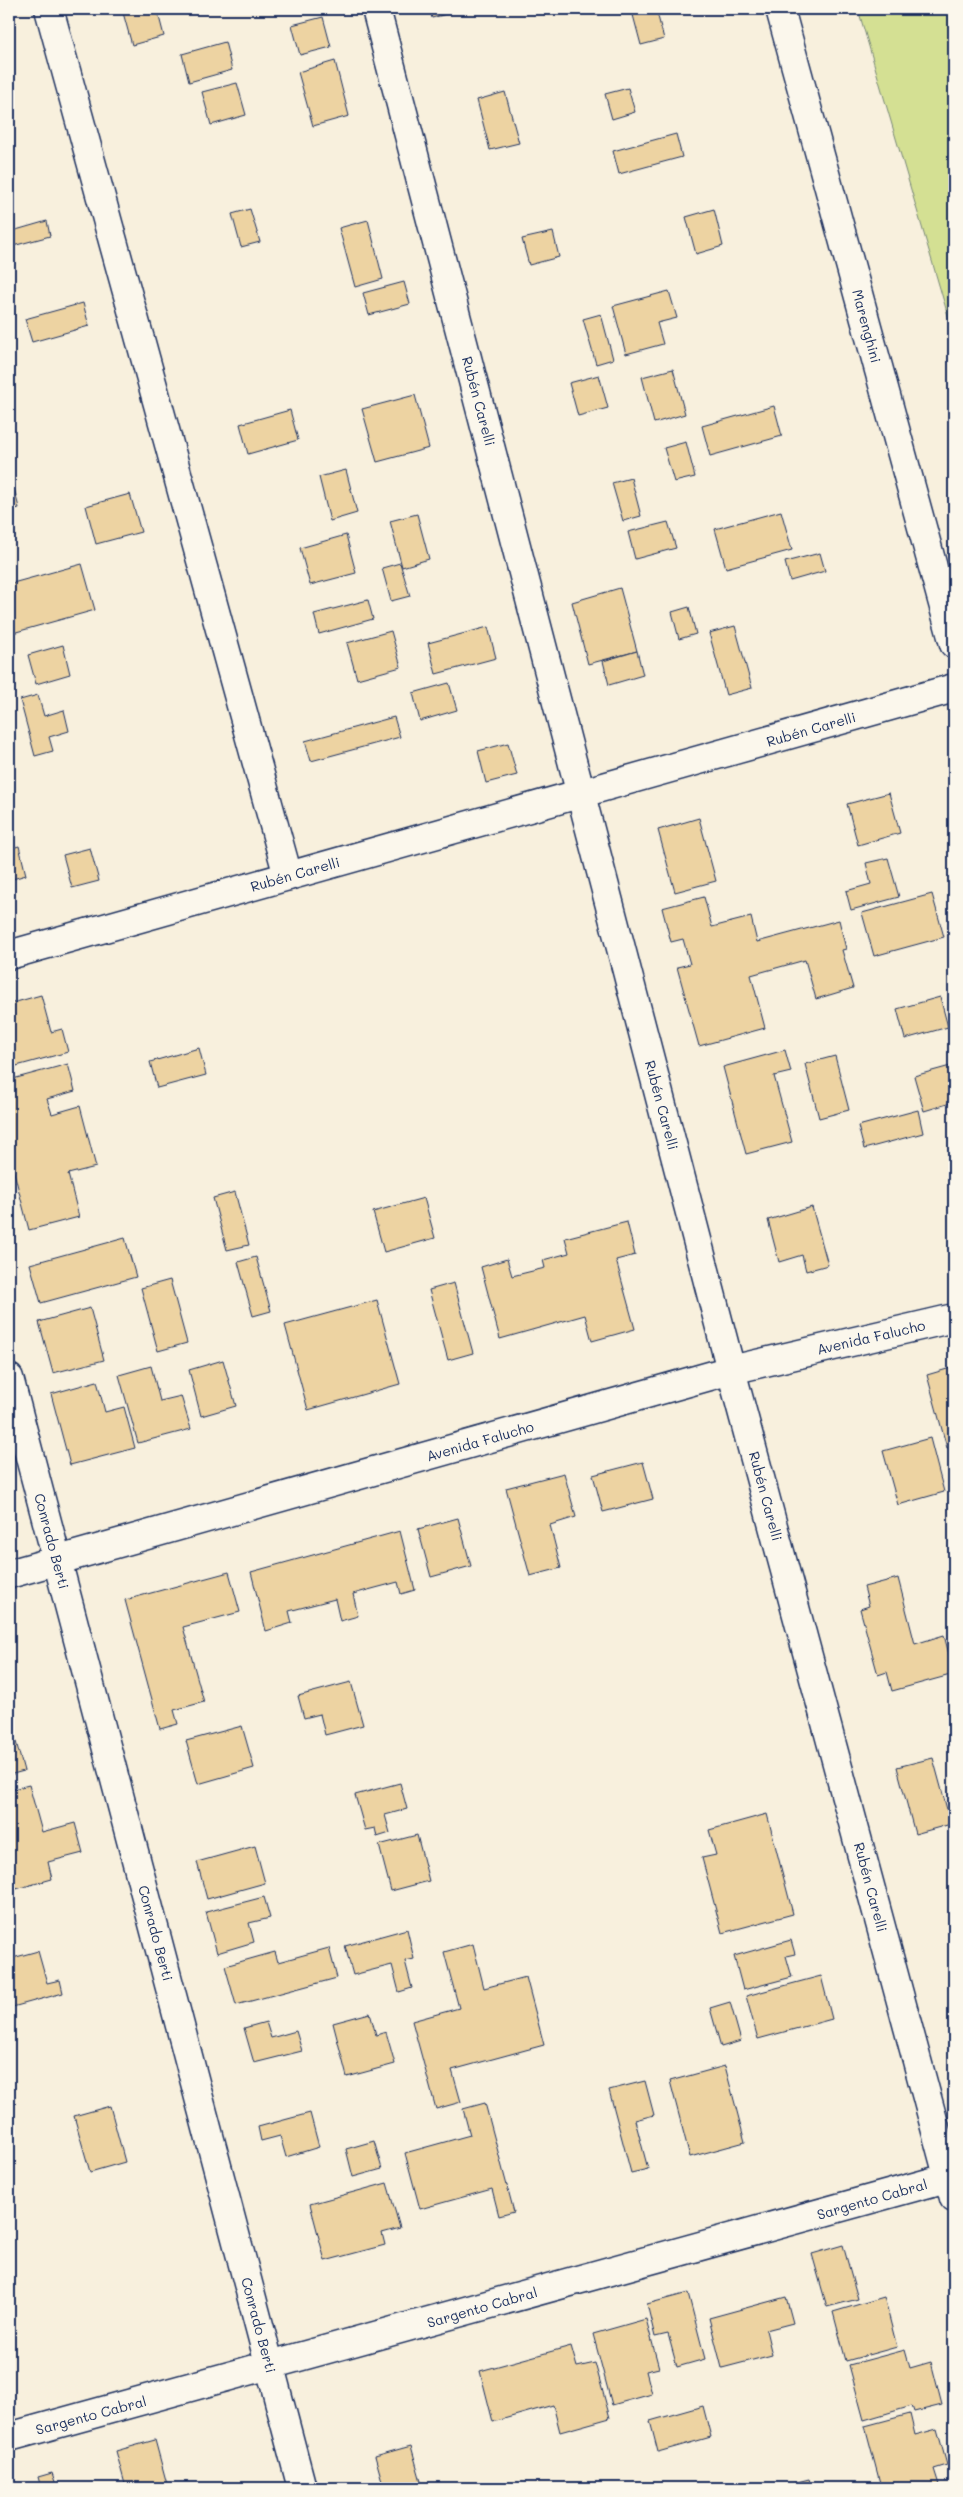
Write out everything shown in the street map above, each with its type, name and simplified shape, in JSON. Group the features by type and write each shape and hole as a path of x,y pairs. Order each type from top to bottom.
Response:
{"street":[{"path":"49,9 288,876"},
{"name":"Rubén Carelli","path":"376,9 732,1370 952,2184"},
{"name":"Marenghini","path":"780,9 954,644"},
{"name":"Rubén Carelli","path":"9,955 954,688"},
{"name":"Avenida Falucho","path":"9,1574 732,1370 954,1318"},
{"name":"Conrado Berti","path":"9,1378 302,2488"},
{"name":"Sargento Cabral","path":"9,2437 952,2184"}],"green space":[{"path":"858,9 954,9 954,336"}],"building":[{"path":"122,9 157,9 164,36 132,45"},
{"path":"429,9 456,9 457,11 432,18"},
{"path":"656,9 664,39 641,45 633,15"},
{"path":"323,17 331,47 300,55 292,25"},
{"path":"225,42 232,70 189,82 182,54"},
{"path":"335,61 349,116 313,126 298,72"},
{"path":"237,83 246,115 211,125 202,92"},
{"path":"628,88 635,112 612,119 605,94"},
{"path":"505,92 519,143 490,150 477,100"},
{"path":"676,134 682,157 619,174 613,151"},
{"path":"250,209 260,242 241,247 232,214"},
{"path":"714,209 723,246 696,254 686,217"},
{"path":"368,220 383,279 355,287 339,228"},
{"path":"47,221 50,236 9,247 9,232"},
{"path":"553,232 559,257 529,265 522,239"},
{"path":"404,282 410,304 369,315 363,293"},
{"path":"669,291 677,318 657,323 663,344 626,354 613,306"},
{"path":"83,303 89,326 32,342 25,319"},
{"path":"601,314 613,359 596,364 583,319"},
{"path":"673,369 685,414 654,423 642,377"},
{"path":"599,375 608,408 578,416 569,383"},
{"path":"415,395 429,448 377,462 362,409"},
{"path":"774,406 782,436 710,456 702,426"},
{"path":"290,410 298,440 248,454 240,424"},
{"path":"686,442 695,477 674,482 664,448"},
{"path":"9,468 19,508 9,511"},
{"path":"346,470 357,513 330,521 319,477"},
{"path":"631,478 641,516 623,521 612,483"},
{"path":"130,494 141,532 96,544 86,506"},
{"path":"781,511 792,550 726,568 715,529"},
{"path":"417,514 429,559 402,567 390,521"},
{"path":"668,522 676,548 635,559 628,532"},
{"path":"346,535 356,573 310,585 300,548"},
{"path":"820,553 825,571 790,581 785,562"},
{"path":"400,563 410,596 391,601 382,568"},
{"path":"82,564 95,610 9,634 9,584"},
{"path":"620,588 637,651 588,664 572,602"},
{"path":"368,600 373,619 319,634 314,614"},
{"path":"689,607 696,634 679,639 672,612"},
{"path":"735,626 752,688 726,695 709,633"},
{"path":"488,627 496,658 436,674 428,643"},
{"path":"391,631 401,667 357,679 347,643"},
{"path":"63,645 70,674 36,684 28,655"},
{"path":"637,651 643,675 609,685 603,661"},
{"path":"449,683 457,710 420,721 413,693"},
{"path":"38,695 44,716 64,710 69,731 49,737 53,751 35,756 20,700"},
{"path":"394,717 400,737 311,761 305,741"},
{"path":"508,743 517,775 486,783 478,751"},
{"path":"889,793 900,833 858,845 847,804"},
{"path":"699,818 716,881 675,892 658,830"},
{"path":"19,846 26,875 9,880 9,849"},
{"path":"90,848 99,881 72,888 63,855"},
{"path":"888,858 899,897 851,910 846,891 871,884 866,863"},
{"path":"932,894 944,937 874,956 862,913"},
{"path":"704,897 712,927 751,917 757,942 839,920 846,949 842,950 853,988 816,999 805,960 751,975 765,1028 699,1046 677,967 690,964 683,939 671,942 662,908"},
{"path":"41,995 51,1032 62,1029 68,1052 9,1068 9,1004"},
{"path":"940,997 948,1027 905,1039 897,1009"},
{"path":"199,1048 206,1075 157,1088 150,1062"},
{"path":"785,1050 791,1072 774,1076 792,1142 746,1154 723,1067"},
{"path":"835,1056 849,1110 819,1118 805,1064"},
{"path":"68,1064 75,1091 47,1099 52,1114 80,1106 96,1167 68,1174 79,1217 29,1230 9,1153 9,1080"},
{"path":"954,1065 954,1102 924,1111 914,1076"},
{"path":"918,1110 923,1133 864,1149 858,1126"},
{"path":"235,1192 249,1245 227,1250 213,1198"},
{"path":"424,1198 435,1238 384,1252 373,1212"},
{"path":"812,1207 828,1265 806,1271 802,1255 779,1262 768,1220"},
{"path":"627,1222 635,1255 616,1260 635,1329 592,1341 585,1315 500,1339 481,1267 507,1259 512,1276 545,1268 543,1260 569,1253 565,1238"},
{"path":"125,1238 136,1277 41,1303 30,1264"},
{"path":"256,1257 271,1311 253,1316 238,1262"},
{"path":"170,1280 187,1343 158,1351 141,1288"},
{"path":"454,1283 473,1353 448,1360 429,1290"},
{"path":"377,1300 400,1384 308,1410 285,1325"},
{"path":"90,1308 104,1360 53,1373 39,1322"},
{"path":"223,1360 236,1406 201,1416 189,1370"},
{"path":"151,1366 160,1401 181,1396 191,1429 138,1443 119,1375"},
{"path":"954,1367 954,1446 947,1448 927,1375"},
{"path":"97,1381 105,1412 124,1407 135,1448 70,1465 51,1394"},
{"path":"930,1438 944,1492 898,1505 883,1451"},
{"path":"643,1462 653,1499 603,1512 593,1475"},
{"path":"564,1473 576,1517 550,1525 561,1568 530,1576 506,1488"},
{"path":"458,1518 471,1566 431,1577 418,1529"},
{"path":"400,1531 415,1590 401,1594 398,1582 353,1594 358,1616 340,1621 335,1599 289,1611 292,1623 266,1631 251,1572"},
{"path":"229,1572 240,1612 183,1627 204,1702 174,1710 178,1724 160,1729 125,1600"},
{"path":"898,1578 915,1644 944,1635 954,1674 892,1691 887,1672 878,1675 860,1609 869,1606 864,1587"},
{"path":"351,1682 363,1725 325,1735 320,1714 304,1718 298,1696"},
{"path":"9,1716 24,1771 9,1775"},
{"path":"242,1726 254,1768 198,1784 186,1741"},
{"path":"933,1758 951,1824 915,1834 897,1767"},
{"path":"400,1783 407,1809 385,1815 390,1833 377,1837 375,1828 365,1830 355,1795"},
{"path":"29,1785 42,1832 75,1823 83,1853 48,1862 52,1879 9,1891 9,1790"},
{"path":"767,1814 793,1914 722,1933 702,1858 716,1855 709,1830"},
{"path":"417,1835 429,1881 391,1891 379,1845"},
{"path":"255,1846 265,1883 207,1899 197,1862"},
{"path":"264,1897 270,1918 249,1923 254,1942 217,1953 206,1912"},
{"path":"407,1929 414,1959 405,1961 412,1988 399,1992 392,1965 353,1975 345,1946"},
{"path":"791,1940 795,1954 786,1956 792,1977 743,1990 734,1956"},
{"path":"473,1944 484,1988 526,1977 544,2045 452,2070 461,2102 436,2109 412,2021 459,2008 444,1952"},
{"path":"329,1948 337,1978 236,2005 225,1966 275,1952 278,1962"},
{"path":"38,1951 47,1983 60,1980 63,1993 9,2008 9,1959"},
{"path":"821,1976 832,2019 758,2039 746,1996"},
{"path":"730,2002 741,2041 721,2047 710,2008"},
{"path":"370,2013 376,2035 386,2032 395,2064 347,2077 333,2023"},
{"path":"266,2022 271,2038 296,2031 302,2051 254,2063 244,2028"},
{"path":"725,2066 745,2142 690,2157 670,2081"},
{"path":"645,2081 654,2115 635,2120 648,2169 631,2173 609,2090"},
{"path":"485,2103 514,2212 499,2216 492,2189 420,2209 405,2153 470,2135 463,2109"},
{"path":"110,2106 125,2162 90,2172 74,2116"},
{"path":"310,2113 319,2147 286,2157 280,2136 261,2141 258,2127"},
{"path":"374,2141 382,2169 353,2177 346,2149"},
{"path":"387,2183 400,2228 382,2233 385,2245 325,2261 310,2204"},
{"path":"843,2245 858,2299 827,2307 812,2254"},
{"path":"688,2293 705,2359 677,2367 668,2334 655,2337 647,2304"},
{"path":"786,2297 793,2323 766,2330 772,2355 722,2368 709,2318"},
{"path":"884,2297 897,2347 846,2361 833,2312"},
{"path":"646,2319 659,2368 646,2371 652,2394 612,2405 593,2334"},
{"path":"571,2346 577,2367 595,2363 610,2418 560,2432 553,2405 493,2422 480,2371"},
{"path":"905,2350 910,2368 931,2362 942,2405 914,2412 912,2406 864,2420 849,2365"},
{"path":"703,2406 711,2437 658,2452 650,2421"},
{"path":"910,2414 915,2435 937,2429 947,2465 934,2469 940,2488 861,2488 880,2483 865,2426"},
{"path":"155,2440 168,2488 126,2488 116,2451"},
{"path":"411,2446 422,2485 409,2488 384,2488 375,2456"},
{"path":"52,2473 57,2488 41,2488 38,2477"},
{"path":"809,2479 812,2488 774,2488"}]}
